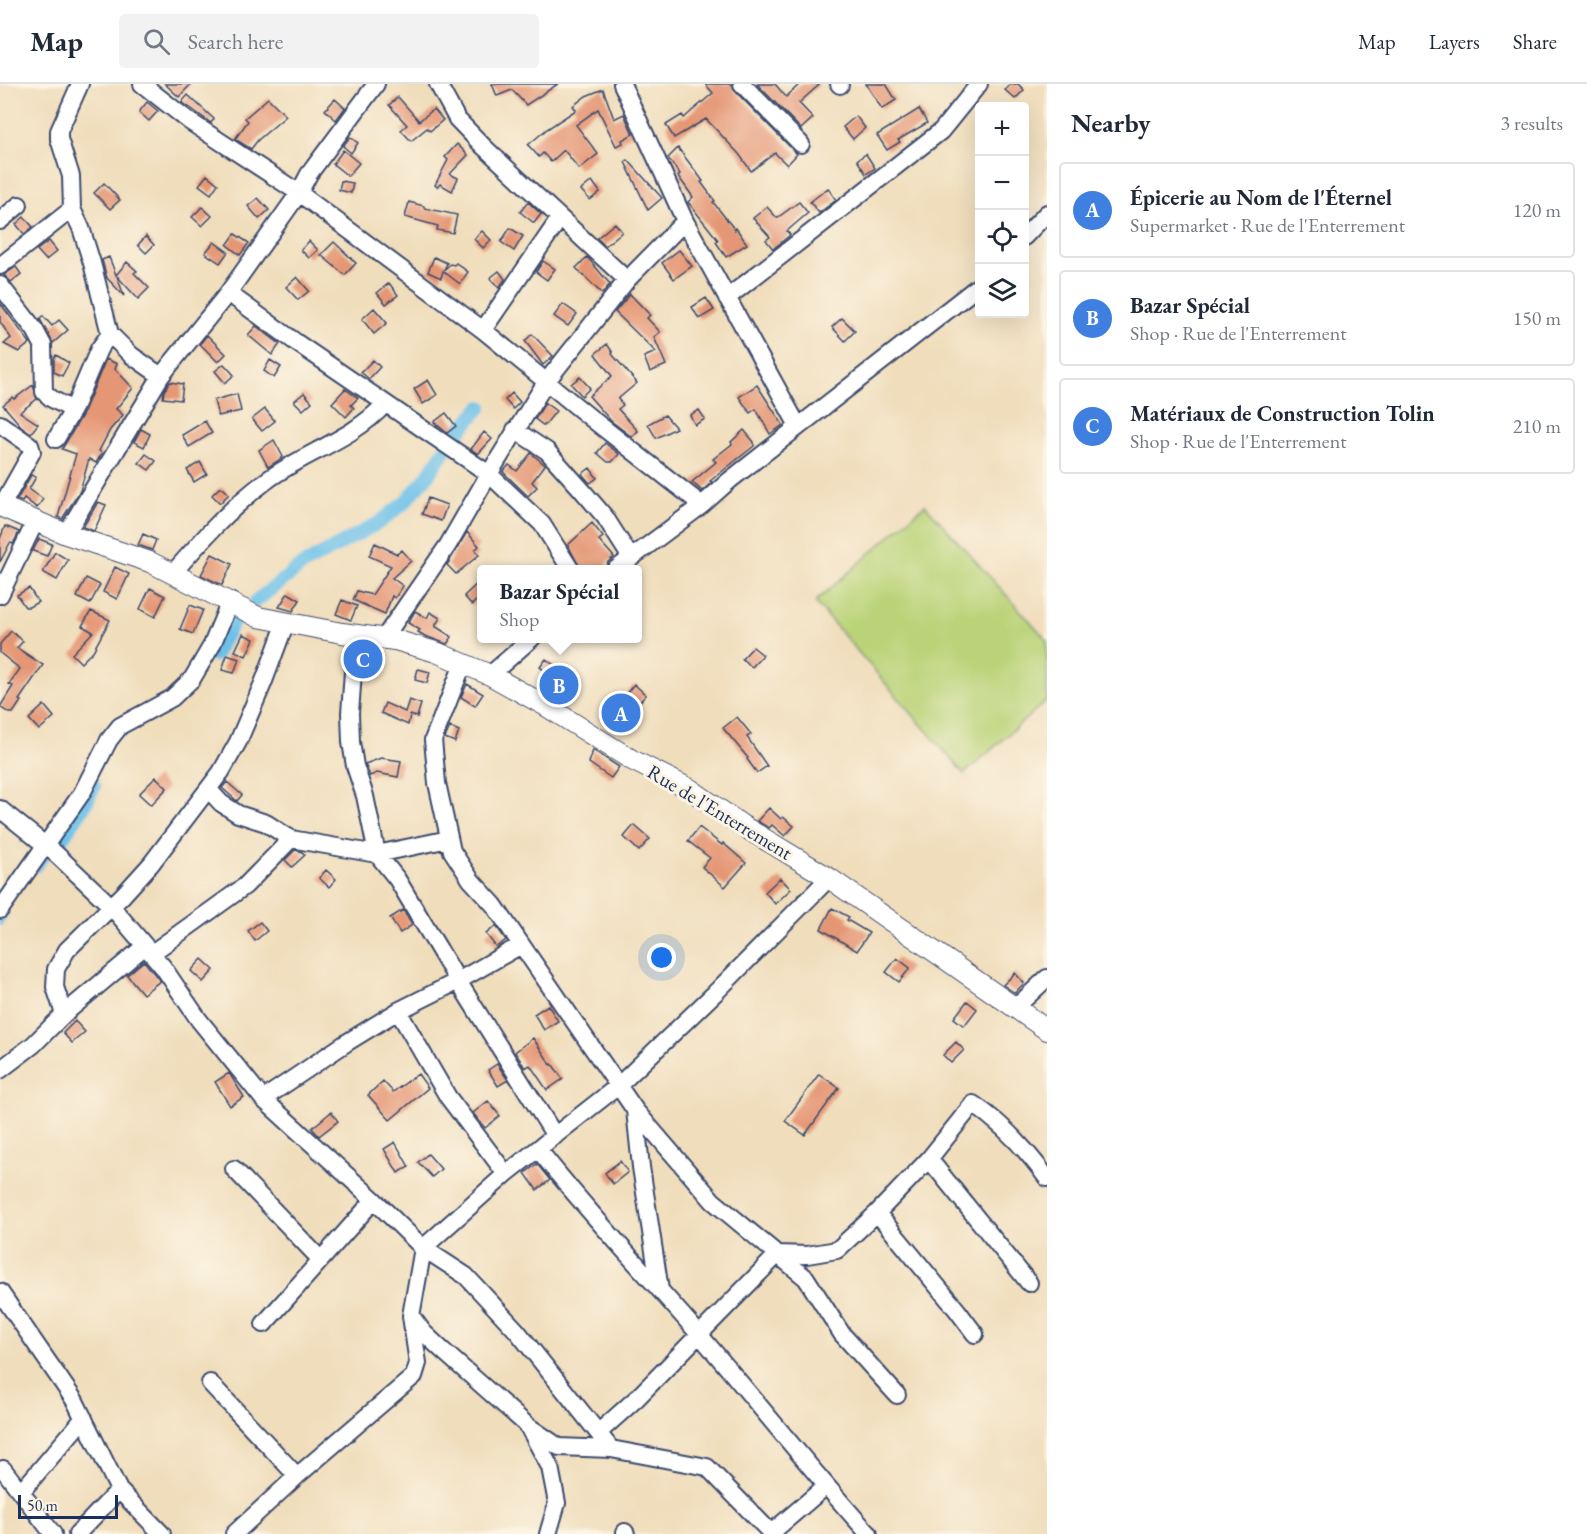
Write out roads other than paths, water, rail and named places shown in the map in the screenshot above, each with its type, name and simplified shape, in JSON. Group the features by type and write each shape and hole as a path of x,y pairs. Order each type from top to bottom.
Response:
{"street":[{"path":"80,84 59,130 59,139 71,176 72,209 81,228 92,263 110,334 131,355 161,376"},
{"path":"142,84 189,121 299,194 483,330 702,505"},
{"path":"66,534 161,376 228,293 299,194 309,174 376,84"},
{"path":"438,84 457,119 627,280"},
{"path":"622,84 686,221 798,426"},
{"path":"742,84 801,144"},
{"path":"728,298 941,131 979,84"},
{"path":"0,221 19,206"},
{"path":"0,266 72,209"},
{"path":"1029,232 1047,213"},
{"path":"483,330 560,218"},
{"path":"384,638 448,545 515,430 546,382 627,280 686,221"},
{"path":"0,285 35,330 43,345 44,392 73,410"},
{"path":"622,565 702,505 798,426 975,289"},
{"path":"228,293 489,474 542,524 568,565"},
{"path":"56,439 73,410 99,349 110,334"},
{"path":"172,574 216,525 267,480 371,420 385,404"},
{"path":"0,424 30,445 32,452 1,507"},
{"path":"515,430 547,452 582,489 605,517 631,558"},
{"name":"Rue de l'Enterrement","path":"1,507 66,534 150,562 258,616 359,636 384,638 436,652 490,675 546,706 632,760 690,789 743,826 830,878 1047,1030"},
{"path":"0,595 36,520"},
{"path":"0,910 82,793 109,740 120,726 172,698 192,679 212,645 230,601"},
{"path":"64,1014 55,987 56,969 67,950 151,864 221,772 238,742 286,622"},
{"path":"359,636 353,672 350,713 351,742 378,854 397,879 555,1136"},
{"path":"490,675 527,643"},
{"path":"464,664 433,740 437,783 452,851 471,880 494,905 635,1110 714,1201 806,1278 842,1334 897,1395"},
{"path":"208,789 221,803 238,814 266,823 291,839 378,854 448,839"},
{"path":"0,809 111,906 163,967 199,1020 263,1099 423,1248 466,1276 517,1331 611,1449"},
{"path":"0,1070 33,1045 64,1014 148,949 245,886 291,839"},
{"path":"234,1534 297,1476 414,1377 418,1364 411,1316 423,1248 506,1174 618,1086 830,878"},
{"path":"263,1099 398,1011 458,981 521,945"},
{"path":"1015,1008 1047,978"},
{"path":"398,1011 448,1097 506,1174"},
{"path":"598,1433 637,1398 778,1254 807,1255 837,1250 877,1213 929,1159 973,1104 989,1114 1016,1138 1047,1178"},
{"path":"635,1110 641,1167 660,1290"},
{"path":"538,1149 580,1202 699,1334 869,1534"},
{"path":"929,1159 1029,1283"},
{"path":"234,1169 321,1260"},
{"path":"264,1324 374,1200"},
{"path":"877,1213 975,1334"},
{"path":"0,1292 6,1312 75,1401 119,1490 162,1534"},
{"path":"411,1316 429,1337 528,1426 559,1447 611,1449 707,1467 771,1534 826,1486"},
{"path":"210,1383 297,1476"},
{"path":"21,1492 84,1419"},
{"path":"528,1426 550,1467 557,1503 548,1534"},
{"path":"3,1469 53,1534"},
{"path":"77,1534 119,1490"}],"waterway":[{"path":"452,439 481,407"},
{"path":"256,601 301,566 380,522 404,503 426,478 444,451"},
{"path":"215,655 234,620"},
{"path":"56,847 84,807 94,786"},
{"path":"38,870 49,856"},
{"path":"0,924 6,914"}],"place":[{"name":"Matériaux de Construction Tolin","path":"363,659"},
{"name":"Bazar Spécial","path":"559,685"},
{"name":"Épicerie au Nom de l'Éternel","path":"621,713"}]}
